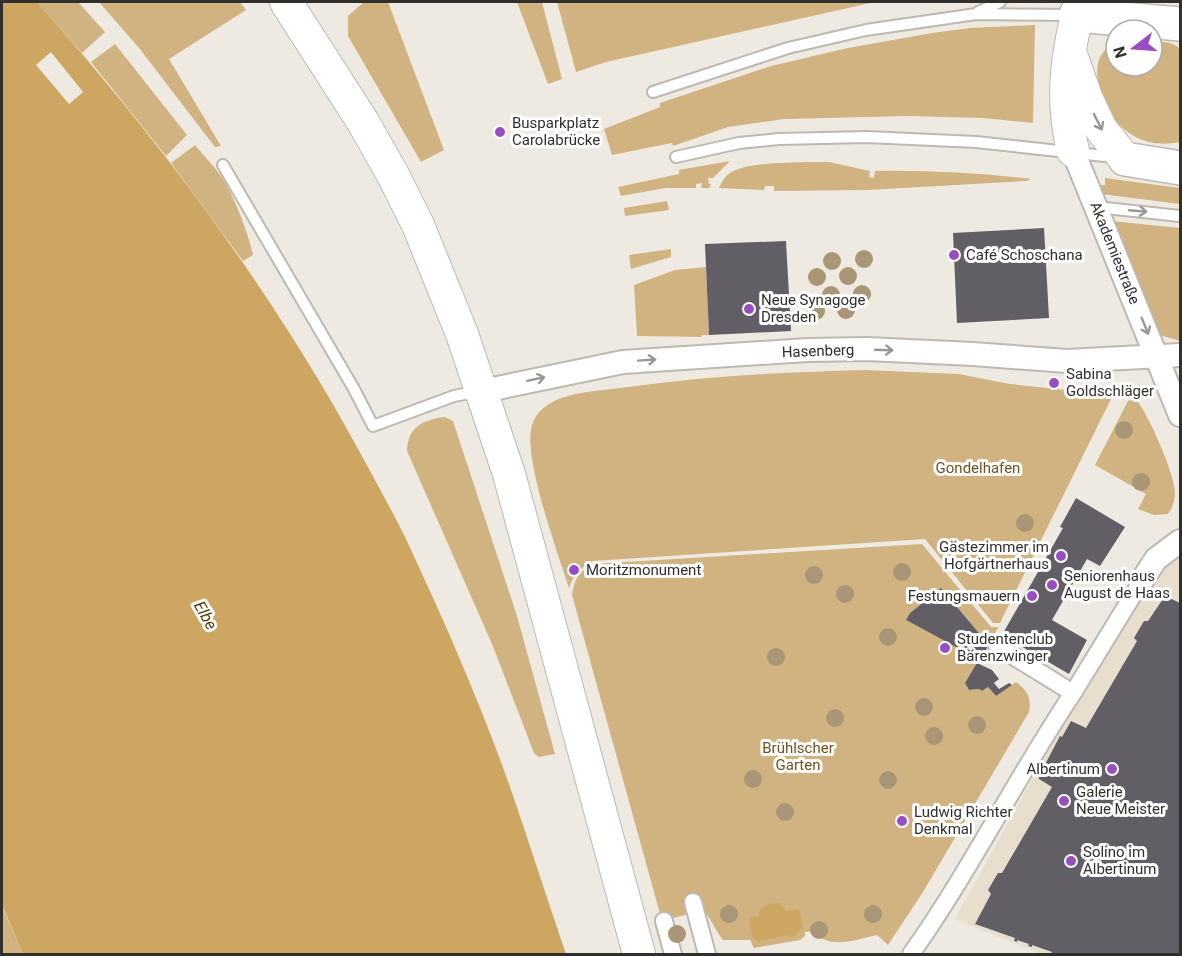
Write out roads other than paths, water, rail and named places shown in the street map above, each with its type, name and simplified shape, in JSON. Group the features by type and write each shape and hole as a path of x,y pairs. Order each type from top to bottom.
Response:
{"main road":[{"path":"295,5 363,122 414,217 483,391 537,576 639,954"},
{"path":"1073,151 1068,133 1065,81 1069,48 1078,8 1180,24"},
{"path":"1069,48 1086,97 1101,129 1160,161"}],"street":[{"name":"Akademiestraße","path":"1073,151 1180,415"},
{"name":"Hasenberg","path":"483,391 623,362 807,350 973,354 1067,361 1157,356"},
{"path":"1157,356 1180,355"},
{"path":"911,954 936,919 1039,743 1073,693 1141,582 1156,559 1180,541"},
{"path":"997,646 1073,693"},
{"path":"693,902 707,954"},
{"path":"664,921 673,954"}],"lane":[{"path":"975,14 1000,2"},
{"path":"653,92 788,48 866,30 975,14 1078,8"},
{"path":"676,157 739,143 779,139 867,137 976,142 1160,161"},
{"path":"223,165 354,389 373,426 454,396 483,391"},
{"path":"1095,207 1180,216"}],"water":[{"name":"Elbe","path":"2,2 37,2 84,56 174,168 217,226 297,345 334,406 401,528 460,660 510,787 566,954 23,954 2,905"},
{"path":"778,903 786,911 799,909 803,928 795,936 787,935 758,942 752,937 749,918 759,916 760,910 768,904"}],"place":[{"name":"Busparkplatz Carolabrücke","path":"500,132"},
{"name":"Café Schoschana","path":"954,255"},
{"name":"Neue Synagoge Dresden","path":"749,309"},
{"name":"Sabina Goldschläger","path":"1054,383"},
{"name":"Gästezimmer im Hofgärtnerhaus","path":"1061,556"},
{"name":"Moritzmonument","path":"574,570"},
{"name":"Seniorenhaus August de Haas","path":"1052,585"},
{"name":"Festungsmauern","path":"1032,596"},
{"name":"Studentenclub Bärenzwinger","path":"945,648"},
{"name":"Albertinum","path":"1112,769"},
{"name":"Galerie Neue Meister","path":"1064,801"},
{"name":"Ludwig Richter Denkmal","path":"902,821"},
{"name":"Solino im Albertinum","path":"1071,861"}],"park label":[{"name":"Gondelhafen","path":"978,468"},
{"name":"Brühlscher Garten","path":"798,756"}]}
